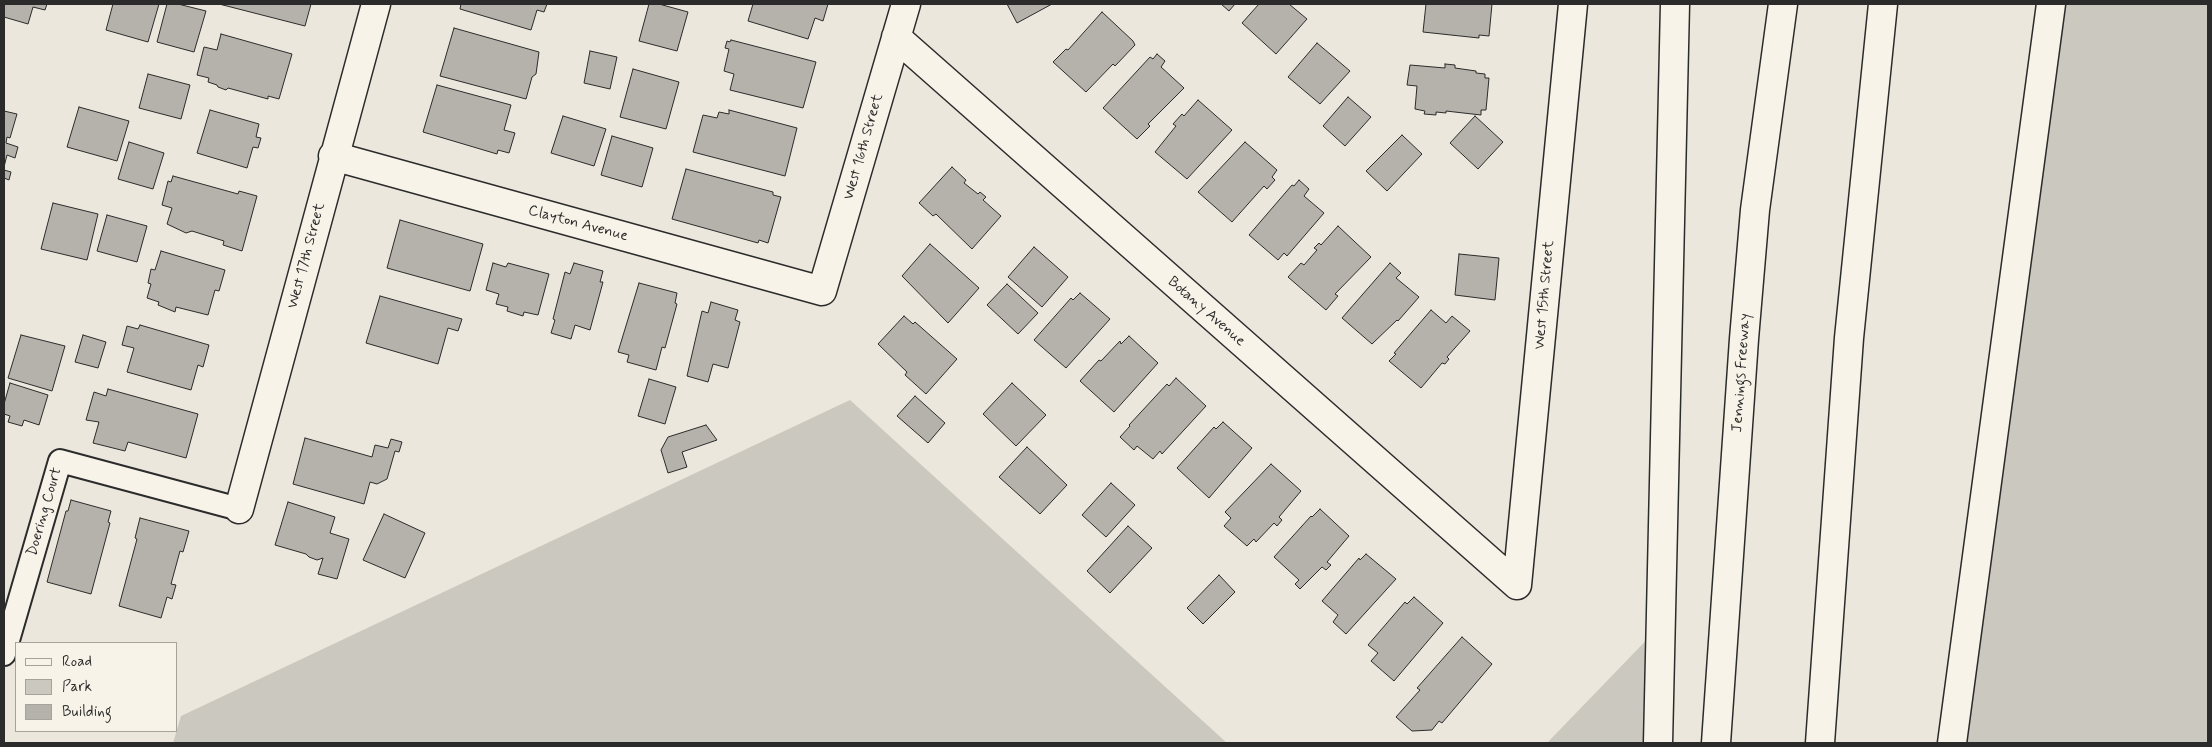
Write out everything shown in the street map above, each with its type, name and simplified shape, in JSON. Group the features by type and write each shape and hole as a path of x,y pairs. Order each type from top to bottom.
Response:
{"main road":[{"name":"West 17th Street","path":"239,509 333,156 376,4"},
{"name":"West 16th Street","path":"822,291 906,4"},
{"name":"West 15th Street","path":"1517,585 1573,4"},
{"path":"1658,743 1675,4"},
{"name":"Jennings Freeway","path":"1716,743 1754,219 1783,4"},
{"path":"1820,743 1849,338 1883,4"},
{"path":"1952,743 2051,4"},
{"name":"Botany Avenue","path":"896,37 1517,585"},
{"name":"Clayton Avenue","path":"333,156 822,291"}],"lane":[{"name":"Doering Court","path":"4,654 60,461 239,509"}],"green space":[{"path":"2051,4 2208,4 2208,743 1952,743"},
{"path":"850,400 1227,743 173,743 176,732 178,732 181,716"},
{"path":"1660,626 1658,743 1547,743"}],"building":[{"path":"4,4 47,4 45,10 33,7 28,24 4,17"},
{"path":"113,4 159,4 148,42 106,30"},
{"path":"167,4 178,4 206,11 194,52 157,42"},
{"path":"219,4 311,4 305,26"},
{"path":"461,4 547,4 544,12 537,10 531,30 460,9"},
{"path":"649,4 659,4 688,12 677,51 639,41"},
{"path":"753,4 828,4 823,21 815,18 808,39 748,21"},
{"path":"1007,4 1052,4 1017,23"},
{"path":"1221,4 1235,4 1229,11"},
{"path":"1259,4 1289,4 1307,19 1276,54 1242,23"},
{"path":"1426,4 1492,4 1489,36 1479,35 1479,38 1423,32"},
{"path":"1102,12 1135,45 1115,66 1113,64 1086,92 1053,62 1066,49 1068,50"},
{"path":"454,28 539,52 536,74 532,77 526,99 440,76"},
{"path":"221,34 292,54 279,99 268,96 268,99 228,88 226,90 208,82 209,78 197,75 204,47 217,50"},
{"path":"731,40 816,62 803,108 730,90 734,74 724,71 729,49 725,48 727,41 730,42"},
{"path":"1317,43 1350,71 1320,104 1288,77"},
{"path":"590,51 617,57 610,89 584,83"},
{"path":"1157,54 1165,61 1161,67 1184,88 1148,124 1150,126 1137,139 1103,108 1150,57 1153,59"},
{"path":"1445,64 1455,65 1455,68 1476,71 1476,73 1485,74 1485,78 1489,78 1486,110 1481,110 1481,115 1446,111 1446,113 1436,112 1436,115 1424,114 1425,111 1415,109 1417,86 1407,85 1410,65 1445,68"},
{"path":"633,69 679,82 666,129 620,117"},
{"path":"148,74 190,85 181,119 139,108"},
{"path":"437,85 511,105 504,130 515,133 509,153 498,150 497,154 423,132"},
{"path":"1348,97 1371,117 1345,146 1323,126"},
{"path":"1198,100 1232,130 1187,179 1155,152 1176,126 1173,124 1182,114 1184,116"},
{"path":"79,107 129,121 117,161 67,147"},
{"path":"210,110 259,124 256,137 261,138 258,148 253,147 247,168 197,153"},
{"path":"729,110 797,128 785,176 693,152 703,115 717,118 719,112 729,114"},
{"path":"4,111 17,114 10,138 7,137 6,143 18,147 15,158 7,155 4,167"},
{"path":"563,116 606,129 594,166 551,153"},
{"path":"1475,116 1503,142 1478,169 1450,143"},
{"path":"1402,135 1422,154 1387,191 1366,171"},
{"path":"612,136 653,148 642,187 601,175"},
{"path":"129,142 164,153 153,189 118,179"},
{"path":"1245,142 1277,170 1272,177 1275,180 1267,189 1264,186 1232,222 1198,192"},
{"path":"952,167 966,180 964,183 978,194 980,192 986,197 983,200 1001,216 972,249 936,214 933,216 919,203"},
{"path":"686,169 773,192 773,195 781,197 768,243 759,240 758,243 672,219"},
{"path":"4,170 11,172 9,180 4,178"},
{"path":"173,176 238,194 239,191 257,196 242,251 223,245 224,241 192,231 186,233 167,224 172,208 162,205 168,181 171,182"},
{"path":"1299,180 1309,189 1304,196 1324,213 1287,256 1284,253 1278,260 1249,235 1292,185 1294,186"},
{"path":"53,203 98,214 87,260 41,249"},
{"path":"107,215 147,226 137,262 97,251"},
{"path":"400,220 483,244 470,291 387,268"},
{"path":"1338,226 1371,257 1335,294 1338,296 1326,310 1288,277 1301,263 1304,265 1317,250 1314,248 1319,243 1321,245"},
{"path":"930,244 979,288 948,323 902,276"},
{"path":"1034,247 1068,277 1042,307 1008,277"},
{"path":"161,251 225,270 219,291 215,290 208,315 176,307 175,312 158,305 159,302 147,298 151,284 148,283 151,269 155,270"},
{"path":"1459,254 1499,258 1495,300 1455,295"},
{"path":"493,263 506,267 508,263 549,274 538,315 524,312 523,316 507,311 508,307 496,304 499,294 486,290"},
{"path":"574,263 603,271 600,282 603,282 590,330 575,325 571,339 551,333 565,272 570,274"},
{"path":"1390,263 1401,273 1396,278 1419,297 1398,321 1372,344 1342,318"},
{"path":"639,283 677,293 675,303 677,304 665,348 662,347 656,370 627,362 629,355 618,352"},
{"path":"1007,284 1038,313 1018,334 987,305"},
{"path":"1080,293 1110,319 1066,368 1034,340 1071,298 1073,300"},
{"path":"380,296 462,319 458,331 448,328 438,364 366,343"},
{"path":"711,302 738,310 735,320 740,322 728,368 713,364 708,382 687,376 702,311 708,313"},
{"path":"1431,310 1446,323 1452,316 1470,331 1447,357 1449,359 1445,364 1442,363 1421,388 1389,361"},
{"path":"904,316 913,324 915,322 957,359 926,394 905,375 907,372 878,344"},
{"path":"140,325 209,345 203,367 198,365 191,390 127,372 134,348 122,345 127,326 138,329"},
{"path":"21,335 65,346 52,391 8,378"},
{"path":"83,335 106,342 98,368 75,362"},
{"path":"1129,336 1158,363 1114,412 1080,381 1099,360 1101,361 1120,341 1121,344"},
{"path":"1176,378 1206,406 1162,454 1160,451 1153,459 1137,446 1134,450 1120,437 1167,384 1169,386"},
{"path":"649,379 676,387 665,424 638,416"},
{"path":"10,383 48,395 39,425 24,420 22,426 8,422 10,416 4,414 4,404"},
{"path":"1012,383 1046,415 1016,446 983,414"},
{"path":"108,389 198,414 186,458 128,442 125,451 93,443 99,422 86,420 94,392 106,396"},
{"path":"915,396 945,423 928,443 897,416"},
{"path":"1223,422 1252,448 1209,498 1177,468 1214,427 1216,429"},
{"path":"706,425 717,440 682,452 687,467 668,473 661,450 668,437"},
{"path":"305,438 372,457 375,445 388,448 391,439 402,442 399,452 395,451 387,479 377,484 370,482 364,504 293,484"},
{"path":"1027,447 1067,485 1040,514 999,477"},
{"path":"1271,464 1301,491 1279,517 1282,520 1277,526 1274,523 1256,542 1254,539 1247,546 1224,526 1231,518 1225,512"},
{"path":"1111,483 1135,505 1106,537 1082,515"},
{"path":"71,500 111,511 108,522 110,523 91,594 47,582 66,511 68,511"},
{"path":"288,502 335,517 330,533 349,539 337,579 318,574 323,558 317,560 306,554 275,545"},
{"path":"1320,509 1349,536 1327,562 1331,565 1326,570 1322,567 1300,589 1295,584 1299,580 1274,557 1311,516"},
{"path":"384,514 425,533 405,578 363,560"},
{"path":"140,518 189,531 183,552 180,551 171,584 176,585 172,599 167,597 161,618 119,606 137,539 135,538"},
{"path":"1128,526 1152,548 1110,593 1087,571"},
{"path":"1366,554 1396,579 1346,634 1333,622 1338,615 1322,601 1359,558 1360,560"},
{"path":"1219,575 1235,592 1203,624 1187,608"},
{"path":"1414,597 1443,623 1394,681 1371,661 1378,653 1368,645 1405,602 1407,604"},
{"path":"1462,637 1492,664 1442,723 1439,721 1432,730 1412,731 1396,717 1420,690 1417,688"}]}
